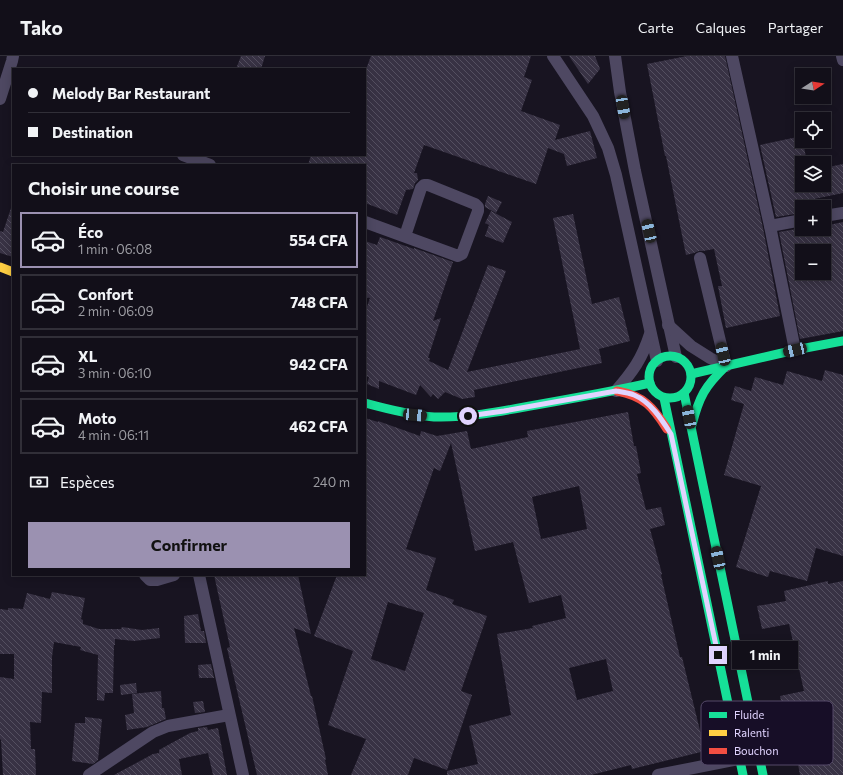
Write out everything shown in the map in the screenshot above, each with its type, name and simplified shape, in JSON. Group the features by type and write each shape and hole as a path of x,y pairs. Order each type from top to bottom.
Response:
{"main road":[{"path":"0,267 12,272"},
{"path":"691,374 795,350 843,341"},
{"path":"669,356 676,357 683,361 688,367 691,374 690,385 684,393 678,397 671,399 664,398 655,392 650,383 649,375 652,367 657,361 669,356"},
{"path":"691,429 697,406 703,393 711,381 726,366"},
{"path":"366,403 384,409 415,415 443,417 477,415 616,391 650,383"},
{"path":"616,391 634,395 645,402 662,421 671,434"},
{"path":"684,393 748,701"},
{"path":"664,398 727,701"},
{"path":"740,765 743,775"},
{"path":"761,765 763,775"}],"street":[{"path":"5,94 13,56"},
{"path":"553,56 593,116 608,148 616,175 657,361"},
{"path":"616,56 620,92 668,325 676,357"},
{"path":"732,56 770,226 795,350"},
{"path":"842,56 843,60"},
{"path":"186,156 207,164"},
{"path":"616,175 636,171"},
{"path":"366,222 458,256 462,254 478,211 478,207 475,204 428,185 424,185 421,188 405,236"},
{"path":"831,215 843,213"},
{"path":"770,226 795,221"},
{"path":"700,258 726,366"},
{"path":"668,325 696,349 726,366"},
{"path":"616,391 642,356 650,333"},
{"path":"146,576 150,580 157,580 171,576"},
{"path":"199,576 243,775"},
{"path":"89,775 153,732 168,726 229,716"},
{"path":"658,775 709,765"}],"building":[{"path":"241,56 265,56 261,68 236,68"},
{"path":"371,56 531,56 524,77 532,80 521,111 560,125 555,140 590,131 597,158 567,166 564,154 548,148 536,184 424,145 414,173 417,173 418,180 413,189 406,190 397,215 366,203 366,164 308,164 311,156 366,156 366,69"},
{"path":"569,56 595,56 600,69 588,84"},
{"path":"687,56 725,56 763,228 780,316 726,328 718,286 722,286 714,249 686,255 647,64"},
{"path":"795,138 795,148 804,148 806,156 795,156 795,192 831,192 831,167 843,164 843,193 814,200 795,200 795,214 776,217 760,145"},
{"path":"488,196 502,202 496,213 485,207"},
{"path":"12,208 12,257 0,253 0,231 3,232"},
{"path":"491,211 512,222 503,243 485,236 489,225 485,223"},
{"path":"573,214 592,304 619,297 630,341 599,349 602,363 474,390 475,397 462,399 445,392 438,399 433,394 431,397 420,385 416,395 379,381 379,389 367,384 369,377 366,376 366,309 370,298 366,297 366,241 377,245 380,237 453,262 433,321 441,318 428,358 430,358 429,361 448,370 488,265 506,271 467,372 580,349 553,218"},
{"path":"843,222 843,331 800,339 779,232 795,229 795,236 831,236 831,225"},
{"path":"825,370 843,375 843,556 816,548 807,581 770,571 768,577 736,567 761,486 724,475 744,404 731,400 735,386 751,391 755,377 783,385 787,371 822,381"},
{"path":"628,412 634,446 636,446 641,473 637,474 646,510 661,507 665,525 650,529 662,574 680,657 682,657 701,735 701,752 632,769 631,765 591,775 447,775 447,771 478,764 469,726 511,715 497,634 533,628 532,626 566,618 561,595 529,603 513,542 475,551 451,443 440,471 434,468 406,549 436,558 426,590 454,600 452,604 487,616 461,691 472,695 447,770 414,758 408,775 351,775 366,739 328,725 353,651 314,636 337,576 366,576 366,418 420,436 421,431 437,436 467,431 471,449 528,437 527,431","holes":["579,486 587,529 541,539 532,497","388,602 424,613 405,671 371,659","606,659 613,691 577,700 569,668"]},
{"path":"214,576 298,576 311,634 294,628 312,696 326,759 328,775 257,775 227,648 230,647"},
{"path":"828,581 828,584 843,581 843,775 800,775 798,765 833,765 833,701 781,701 780,696 804,691 789,624 762,629 757,606 786,601 784,591"},
{"path":"52,592 85,598 81,619 83,620 83,624 99,629 121,629 122,627 142,630 159,628 160,638 134,641 115,639 113,693 105,693 104,701 97,700 98,655 80,650 81,647 54,642 52,657 52,693 42,692 41,723 30,722 31,749 35,749 36,775 3,775 1,739 0,740 0,677 14,679 14,654 0,654 0,609 23,609 27,593 50,599"},
{"path":"198,614 201,631 204,631 206,643 185,643 184,616"},
{"path":"211,664 214,678 199,678 198,665"},
{"path":"136,683 137,693 121,695 120,685"},
{"path":"161,691 162,708 164,708 166,719 147,727 127,730 125,715 134,713 132,694"},
{"path":"203,701 205,712 195,713 193,702"},
{"path":"85,717 102,719 98,760 93,764 72,761 75,723 85,723"},
{"path":"207,727 208,730 218,728 227,775 213,775 208,753 179,759 182,775 114,775 153,754 159,753 159,750 190,733 198,731 198,728"}],"traffic: fast":[{"path":"691,374 795,350 843,341"},
{"path":"670,356 685,362 691,377 685,392 670,398 655,392 649,377 655,362 670,356"},
{"path":"692,425 697,407 704,392 726,366"},
{"path":"366,403 416,415 458,417 506,410 650,383"},
{"path":"684,393 748,701"},
{"path":"664,398 727,701"},
{"path":"741,765 743,775"},
{"path":"761,765 763,775"}],"traffic: slow":[{"path":"0,267 12,272"}],"traffic: jam":[{"path":"617,391 641,399 657,414 667,429"}],"route":[{"path":"468,416 616,391 634,395 645,402 662,421 671,434 718,655"}]}
